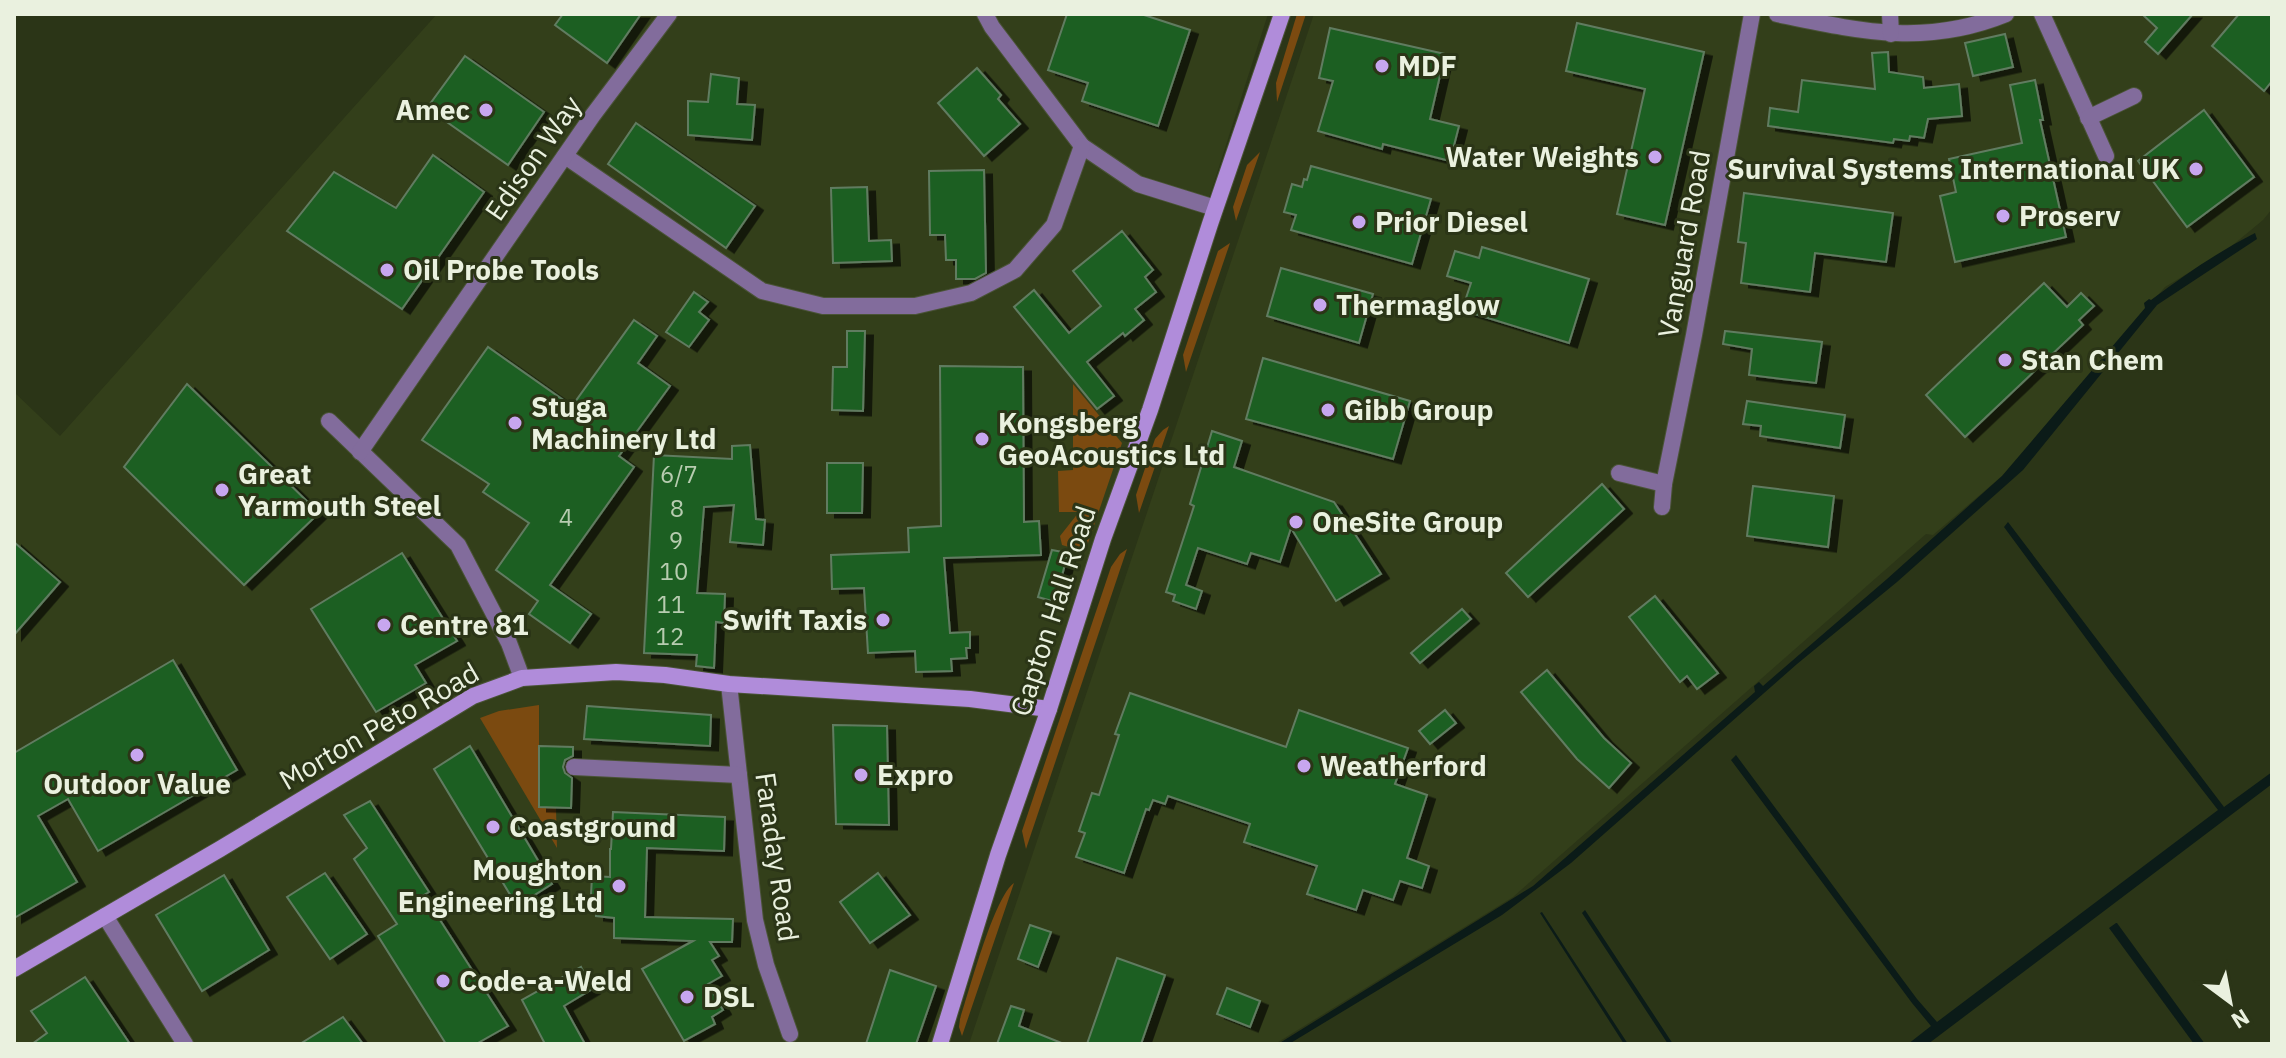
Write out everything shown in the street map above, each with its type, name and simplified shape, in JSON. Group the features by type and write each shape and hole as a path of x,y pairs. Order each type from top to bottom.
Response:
{"street":[{"name":"Edison Way","path":"360,452 565,156 669,14"},
{"path":"985,14 1082,146 1138,184 1215,208"},
{"name":"Gapton Hall Road","path":"940,1044 994,865 1282,14"},
{"name":"Vanguard Road","path":"1662,507 1752,14"},
{"path":"1777,14 1860,32 1891,34 1958,28 2006,14"},
{"path":"1890,14 1891,34"},
{"path":"2042,14 2106,156"},
{"path":"2088,118 2134,96"},
{"path":"565,156 762,291 823,306 915,306 971,293 1015,270 1054,225 1082,146"},
{"path":"329,421 458,545 509,643 522,678"},
{"path":"1619,473 1664,484"},
{"name":"Morton Peto Road","path":"14,969 473,696 522,678 616,672 729,684 970,699 1049,709"},
{"name":"Faraday Road","path":"729,684 755,920 766,965 790,1034"},
{"path":"574,767 739,775"},
{"path":"105,916 185,1044"}],"shaded area":[{"path":"437,14 1268,14 938,1044 14,1044 14,392 60,436"},
{"path":"1297,14 1306,14 1277,102 1276,83"},
{"path":"1314,14 2272,14 2272,209 2228,249 2165,287 2002,476 1933,535 1926,534 1513,897 1275,1044 969,1044"},
{"path":"1260,152 1236,221 1233,207 1247,165"},
{"path":"2255,233 2257,239 2157,305 2023,470 1571,863 1502,915 1289,1044 1278,1044 1533,886 1755,692 1754,686 1759,682 1763,686 2002,476 2145,308 2144,303"},
{"path":"1230,243 1186,372 1183,355 1218,251"},
{"path":"1073,384 1122,443 1085,552 1062,545 1060,536 1079,512 1059,512 1058,471 1073,470"},
{"path":"1169,426 1139,513 1136,495 1155,439"},
{"path":"2008,522 2224,807 2272,772 2272,784 1928,1044 1908,1044 1931,1026 1731,760 1736,755 1937,1022 2218,810 2004,527"},
{"path":"1127,549 1026,849 1022,831 1111,567"},
{"path":"539,705 539,807 556,808 557,848 480,718 499,711"},
{"path":"1014,883 962,1036 960,1019 983,946 998,906"},
{"path":"1585,910 1673,1044 1668,1044 1582,913"},
{"path":"1542,912 1628,1044 1624,1044"},
{"path":"2117,923 2205,1044 2194,1044 2109,928"}],"building":[{"path":"563,14 641,14 607,63 555,25"},
{"path":"1067,14 1141,14 1190,30 1158,126 1082,101 1088,83 1048,70"},
{"path":"2142,14 2193,14 2158,54 2145,42 2157,28"},
{"path":"2239,14 2272,14 2272,81 2264,91 2212,46"},
{"path":"1577,23 1704,52 1665,225 1617,214 1645,89 1566,71"},
{"path":"1330,28 1445,54 1430,119 1459,126 1450,161 1383,144 1382,149 1318,131 1333,81 1319,78"},
{"path":"2005,34 2013,67 1973,76 1965,43"},
{"path":"1888,52 1889,72 1923,77 1924,88 1959,84 1962,116 1928,119 1924,138 1910,136 1909,141 1894,139 1893,143 1768,126 1770,108 1798,112 1802,80 1875,89 1872,53"},
{"name":"Amec","path":"465,56 544,112 508,165 427,108"},
{"path":"977,68 1001,95 998,99 1020,124 984,156 938,103"},
{"path":"711,74 739,78 737,104 755,105 752,140 688,135 688,101 708,102"},
{"name":"Proserv","path":"2035,80 2043,120 2040,120 2066,237 1955,262 1940,196 1956,192 1949,159 2022,143 2010,85"},
{"name":"Survival Systems International UK","path":"2204,110 2254,177 2187,227 2138,161"},
{"path":"636,123 755,206 726,248 608,164"},
{"name":"Oil Probe Tools","path":"433,155 484,192 402,309 287,231 334,172 396,208"},
{"name":"Prior Diesel","path":"1311,166 1431,199 1412,264 1291,230 1296,215 1284,212 1292,184 1302,187"},
{"path":"984,170 986,273 975,279 956,279 956,260 946,260 945,235 930,235 929,171"},
{"path":"867,187 869,241 891,240 892,261 833,263 831,188"},
{"path":"1744,193 1893,213 1886,262 1815,253 1810,292 1741,283 1746,243 1738,242"},
{"path":"1122,231 1153,270 1145,277 1156,292 1135,309 1144,320 1087,362 1114,396 1097,409 1014,307 1034,290 1069,333 1101,306 1073,271"},
{"name":"Prior Diesel","path":"1482,247 1589,279 1569,343 1462,310 1471,283 1447,276 1455,251 1479,258"},
{"name":"Thermaglow","path":"1281,268 1373,294 1359,343 1267,316"},
{"name":"Stan Chem","path":"2044,283 2067,307 2081,293 2094,306 2079,320 2083,325 1965,437 1926,395"},
{"path":"694,292 708,302 699,312 709,320 689,347 666,332"},
{"path":"634,320 657,336 638,363 670,386 619,456 634,467 550,585 591,614 570,643 529,614 538,601 496,570 529,523 483,492 489,484 422,440 488,347 572,406"},
{"path":"847,331 865,331 863,411 832,410 833,367 847,367"},
{"path":"1725,331 1822,342 1816,383 1749,375 1752,349 1723,344"},
{"name":"Gibb Group","path":"1263,358 1410,401 1393,459 1246,419"},
{"path":"940,366 1023,367 1024,522 1039,521 1041,555 944,558 950,633 970,632 970,648 966,648 967,658 951,659 952,671 916,672 915,651 868,653 864,588 832,589 831,555 909,552 908,528 941,526"},
{"name":"Great Yarmouth Steel","path":"187,384 319,513 244,585 124,467"},
{"path":"1747,401 1845,415 1840,448 1760,436 1761,426 1743,424"},
{"name":"OneSite Group","path":"1212,431 1242,441 1234,467 1334,502 1381,574 1336,601 1291,528 1280,562 1251,553 1247,564 1198,548 1186,585 1202,591 1196,609 1173,601 1175,595 1166,592 1194,506 1190,504"},
{"path":"750,445 756,519 765,520 763,545 730,542 734,505 704,507 697,593 725,594 724,623 716,622 714,668 696,666 697,655 644,653 654,455 732,459 732,446"},
{"path":"827,463 863,463 862,513 827,513"},
{"path":"1602,484 1624,509 1528,597 1506,573"},
{"path":"1753,486 1834,496 1828,547 1747,536"},
{"path":"14,542 60,582 14,635"},
{"path":"1052,550 1068,553 1055,602 1038,597"},
{"name":"Centre 81","path":"402,553 457,641 415,665 426,683 376,712 311,609"},
{"path":"1655,596 1718,673 1697,689 1687,676 1680,682 1629,617"},
{"path":"1462,609 1471,619 1420,663 1411,653"},
{"path":"173,660 237,770 98,851 68,799 38,816 77,882 14,918 14,753"},
{"path":"1547,670 1604,738 1631,763 1609,788 1577,759 1521,692"},
{"path":"1130,693 1286,747 1299,710 1408,748 1395,784 1427,795 1407,858 1429,866 1422,888 1400,881 1393,900 1363,890 1356,910 1307,894 1317,866 1244,842 1250,824 1168,796 1165,804 1153,800 1149,810 1146,809 1124,873 1076,857 1085,833 1079,831 1092,793 1099,795 1119,735 1115,734"},
{"path":"587,706 711,715 710,746 584,739"},
{"path":"1445,710 1456,723 1430,744 1419,731"},
{"name":"Expro","path":"833,725 887,726 889,825 836,824"},
{"name":"Coastground","path":"470,746 552,884 517,906 434,769"},
{"name":"Moughton Engineering Ltd","path":"539,746 573,747 573,756 565,760 563,767 572,778 571,808 539,807"},
{"name":"Code-a-Weld","path":"370,801 429,892 424,895 508,1026 476,1044 446,1044 378,936 397,924 354,859 367,848 344,815"},
{"path":"613,812 725,817 724,851 647,848 645,917 733,919 732,942 710,942 719,956 712,960 722,976 708,984 723,1010 712,1017 715,1024 684,1041 642,969 693,941 614,938 614,918 596,916 596,896 591,895 592,876 610,877"},
{"path":"325,873 367,934 330,959 287,897"},
{"path":"878,873 910,915 870,943 840,902"},
{"path":"224,875 269,950 202,991 156,915"},
{"path":"1030,925 1051,932 1038,967 1018,959"},
{"path":"1117,958 1165,975 1141,1044 1087,1044"},
{"path":"581,967 592,989 564,1006 585,1044 545,1044 522,1000"},
{"path":"890,970 936,986 916,1044 866,1044"},
{"path":"85,977 130,1044 32,1044 47,1033 31,1011"},
{"path":"1227,988 1260,1001 1250,1027 1217,1014"},
{"path":"1011,1006 1024,1010 1019,1026 1064,1044 997,1044"},
{"path":"343,1017 363,1044 300,1044"}],"place":[{"name":"MDF","path":"1382,66"},
{"name":"Amec","path":"486,110"},
{"name":"Water Weights","path":"1655,157"},
{"name":"Survival Systems International UK","path":"2196,169"},
{"name":"Proserv","path":"2003,216"},
{"name":"Prior Diesel","path":"1359,222"},
{"name":"Oil Probe Tools","path":"387,270"},
{"name":"Thermaglow","path":"1320,305"},
{"name":"Stan Chem","path":"2005,360"},
{"name":"Gibb Group","path":"1328,410"},
{"name":"Stuga Machinery Ltd","path":"515,423"},
{"name":"Kongsberg GeoAcoustics Ltd","path":"982,439"},
{"name":"Great Yarmouth Steel","path":"222,490"},
{"name":"OneSite Group","path":"1296,522"},
{"name":"Swift Taxis","path":"883,620"},
{"name":"Centre 81","path":"384,625"},
{"name":"Outdoor Value","path":"137,755"},
{"name":"Weatherford","path":"1304,766"},
{"name":"Expro","path":"861,775"},
{"name":"Coastground","path":"493,827"},
{"name":"Moughton Engineering Ltd","path":"619,886"},
{"name":"Code-a-Weld","path":"443,981"},
{"name":"DSL","path":"687,997"}]}
